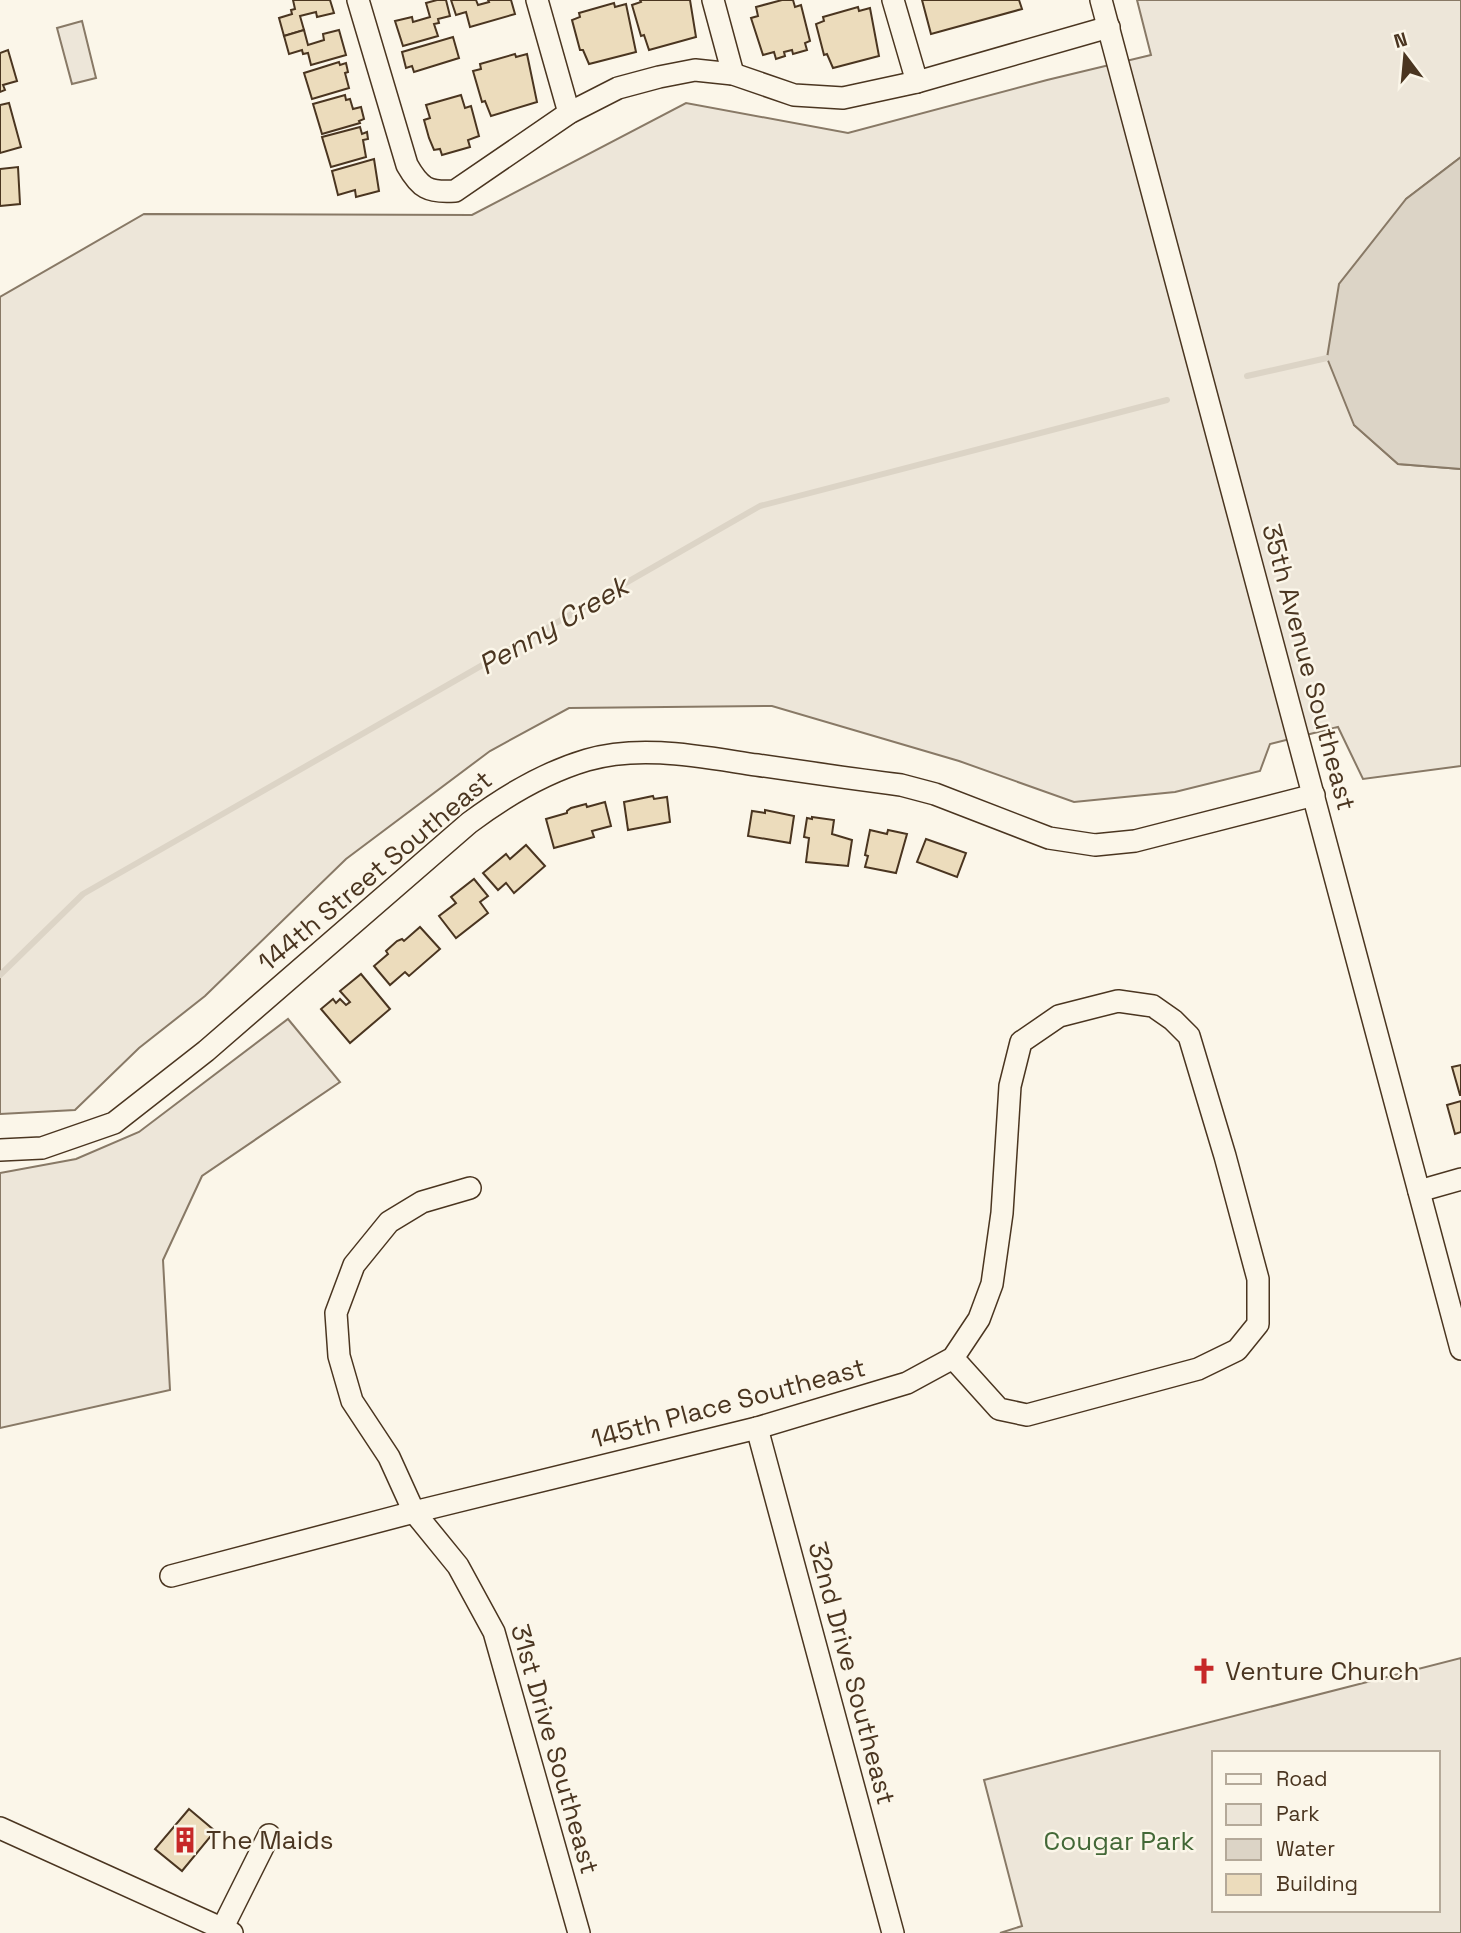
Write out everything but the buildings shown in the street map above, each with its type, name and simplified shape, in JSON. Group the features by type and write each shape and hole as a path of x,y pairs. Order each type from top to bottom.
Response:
{"street":[{"path":"358,0 407,165 416,181 434,192 455,191 569,113 618,89 659,77 695,70 733,74 794,95 842,98 917,82 1109,27"},
{"path":"537,0 569,113"},
{"path":"713,0 733,74"},
{"path":"893,0 917,82"},
{"name":"35th Avenue Southeast","path":"1101,0 1461,1349"},
{"name":"144th Street Southeast","path":"0,1150 43,1147 114,1123 206,1051 469,823 503,798 548,774 589,760 628,754 669,753 901,785 935,794 1049,838 1095,845 1135,841 1314,796"},
{"path":"1118,1001 1153,1006 1189,1036 1226,1156 1258,1279 1258,1324 1237,1350 1198,1369 1027,1415 999,1409 953,1358 979,1319 992,1284 1002,1213 1010,1086 1021,1042 1059,1016 1118,1001"},
{"path":"1419,1191 1461,1179"},
{"name":"31st Drive Southeast","path":"470,1188 422,1202 389,1222 354,1265 337,1312 339,1356 352,1401 389,1457 414,1512 458,1566 494,1632 579,1933"},
{"name":"145th Place Southeast","path":"171,1576 414,1512 757,1428 907,1383 953,1358"},
{"name":"32nd Drive Southeast","path":"757,1428 893,1933"},
{"path":"0,1828 228,1930 269,1835"}],"green space":[{"path":"1137,0 1461,0 1461,157 1406,199 1354,425 1398,464 1461,469 1461,766 1363,779 1338,727 1270,744 1260,771 1175,792 1074,802 959,761 772,706 569,708 490,751 346,859 205,996 139,1048 75,1110 0,1114 0,297 144,214 472,215 686,103 848,133 1151,55"},
{"path":"82,21 96,78 72,84 57,28"},
{"path":"288,1019 340,1082 202,1176 163,1260 170,1390 0,1428 0,1173 76,1159 139,1132"},
{"name":"Cougar Park","path":"1461,1658 1461,1933 1000,1933 1022,1926 984,1780"}],"water":[{"path":"1461,157 1461,469 1398,464 1354,425 1327,358 1339,284 1406,199"}],"waterway":[{"name":"Penny Creek","path":"1247,376 1327,358"},
{"name":"Penny Creek","path":"0,975 83,894 760,506 1167,400"}],"place":[{"name":"Venture Church","path":"1204,1671"},
{"name":"The Maids","path":"185,1840"}]}
